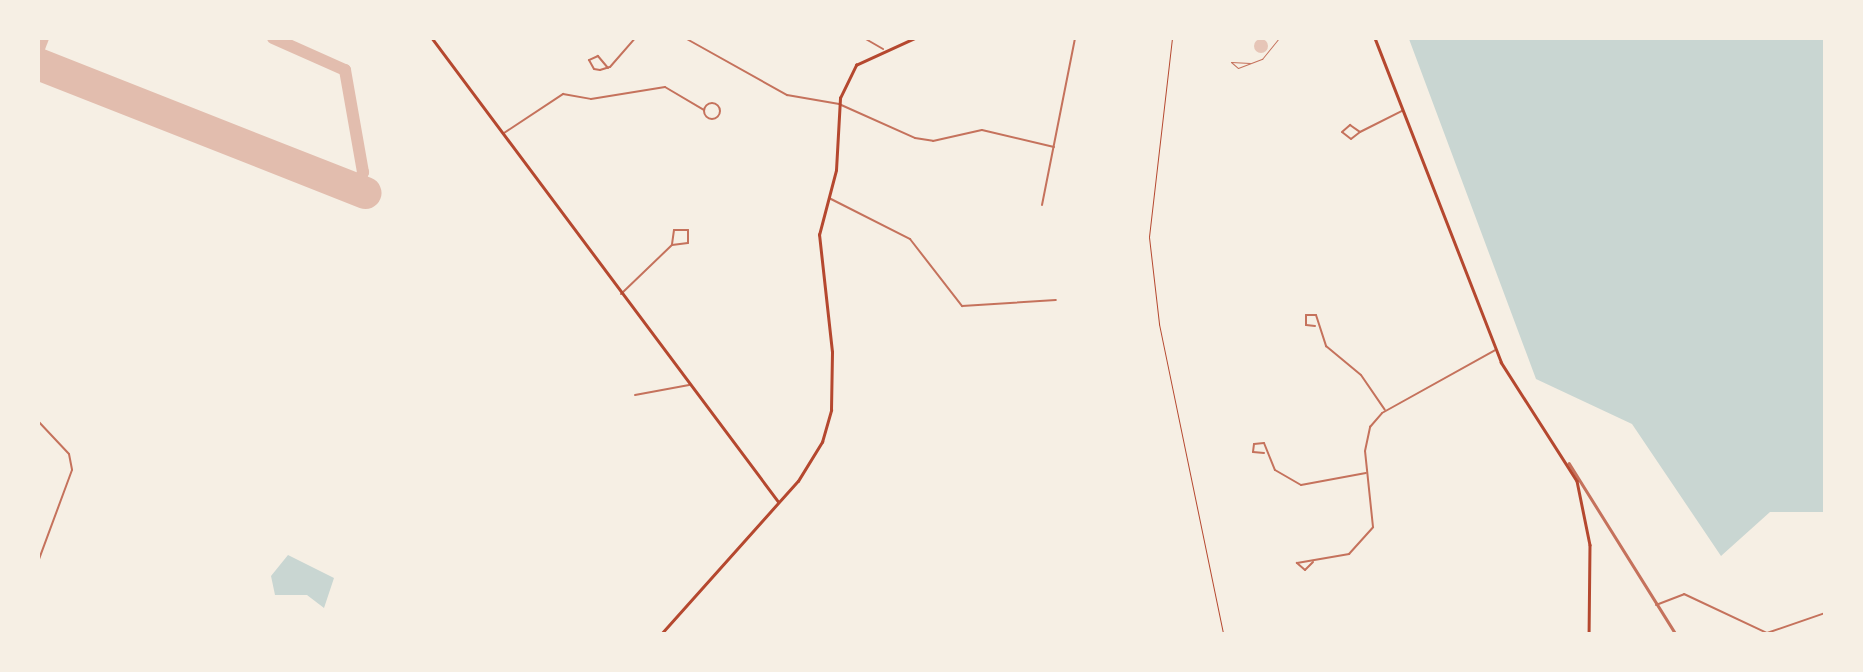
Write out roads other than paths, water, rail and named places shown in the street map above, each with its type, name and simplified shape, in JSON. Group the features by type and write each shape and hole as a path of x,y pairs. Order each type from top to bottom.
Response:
{"main road":[{"path":"432,38 778,501"},
{"path":"661,634 815,457 830,417 831,315 818,235 837,162 839,104 851,72 883,49 915,38"},
{"path":"1375,38 1496,350 1569,463 1590,541 1589,634"}],"street":[{"path":"608,68 598,56 589,60 594,69 608,68 623,60 635,38"},
{"path":"685,38 787,94 839,104 925,141 982,130 1054,147"},
{"path":"864,38 883,49"},
{"path":"1042,205 1075,38"},
{"path":"503,134 563,94 591,99 665,87 704,110 710,118 719,113 713,103 704,110"},
{"path":"1360,132 1350,125 1342,132 1351,139 1403,111"},
{"path":"828,197 910,239 962,306 1056,300"},
{"path":"621,294 672,246 688,243 688,230 674,230 672,246"},
{"path":"1315,326 1306,325 1306,314 1316,315 1315,326 1331,354 1360,374 1385,411"},
{"path":"1313,562 1307,557 1297,563 1305,570 1313,562 1349,554 1366,539 1375,514 1367,473 1366,439 1385,411 1496,350"},
{"path":"635,395 689,385"},
{"path":"38,421 69,454 72,470 38,562"},
{"path":"1264,453 1281,477 1301,485 1367,473"},
{"path":"1569,463 1676,634"},
{"path":"1656,605 1684,594 1767,633 1825,613"}],"lane":[{"path":"1250,63 1236,58 1231,62 1238,68 1270,55 1279,38"}]}
